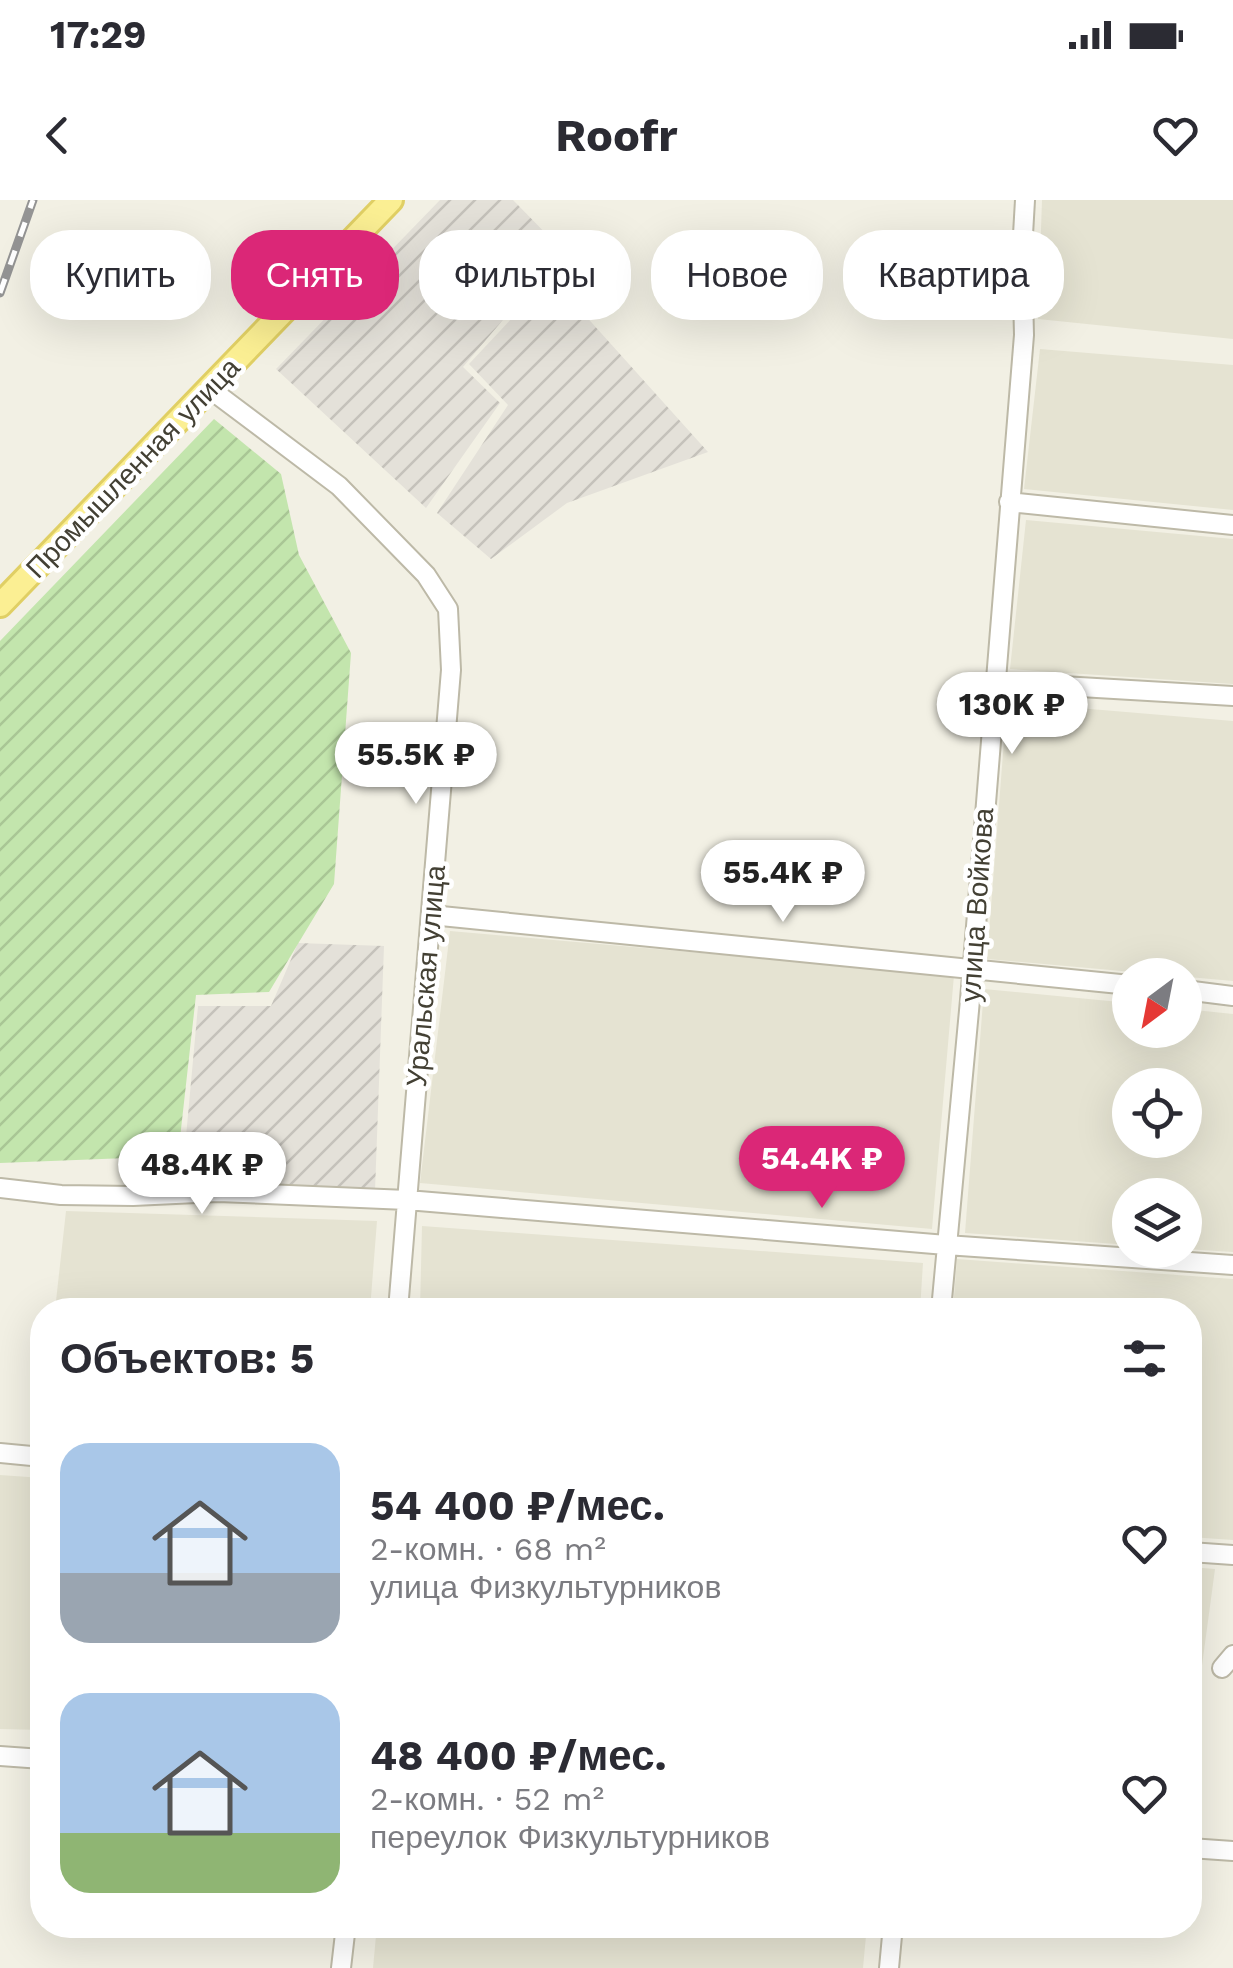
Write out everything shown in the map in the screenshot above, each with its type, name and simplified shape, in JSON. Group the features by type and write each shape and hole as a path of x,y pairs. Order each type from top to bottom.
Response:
{"main road":[{"name":"Промышленная улица","path":"0,604 390,200"}],"street":[{"name":"улица Войкова","path":"942,1298 1024,335 1025,200"},
{"name":"Уральская улица","path":"210,389 339,486 426,575 448,609 451,670 399,1298"},
{"path":"1009,502 1233,525"},
{"path":"994,682 1233,696"},
{"path":"431,915 1112,982"},
{"path":"1202,992 1233,996"},
{"path":"0,1188 60,1195 218,1192 407,1200 1233,1265"},
{"path":"0,1454 30,1456"},
{"path":"1202,1553 1233,1555"},
{"path":"0,1756 30,1758"},
{"path":"1202,1849 1233,1851"},
{"path":"341,1968 344,1938"},
{"path":"888,1968 891,1938"}],"shaded area":[{"path":"440,200 513,200 542,230 419,230 419,320 503,320 463,367 500,403 426,508 276,369 324,320 399,320 399,242"},
{"path":"1042,200 1233,200 1233,339 1048,320 1064,320 1064,230 1041,230"},
{"path":"510,320 589,320 708,452 567,503 491,559 437,513 508,405 469,364"},
{"path":"1040,349 1233,365 1233,510 1024,489"},
{"path":"1026,520 1233,539 1233,684 1010,669"},
{"path":"1007,702 1233,721 1233,981 1202,978 1202,958 1112,958 1112,970 987,959"},
{"path":"450,931 954,975 932,1229 420,1183"},
{"path":"298,943 384,946 375,1191 182,1180 198,1006 271,1006"},
{"path":"984,989 1112,1001 1112,1048 1202,1048 1202,1011 1233,1014 1233,1252 1202,1250 1202,1178 1112,1178 1112,1244 965,1233"},
{"path":"66,1211 377,1221 371,1298 56,1298"},
{"path":"422,1226 923,1263 921,1298 420,1298"},
{"path":"957,1259 1233,1279 1233,1540 1202,1538 1202,1298 954,1298"},
{"path":"0,1475 30,1477 30,1730 0,1729"},
{"path":"1202,1568 1215,1569 1202,1666"},
{"path":"376,1938 866,1938 863,1968 373,1968"}],"green space":[{"path":"214,419 281,474 299,555 351,653 334,884 269,992 196,995 178,1156 0,1163 0,641"}],"railway":[{"path":"0,293 33,200"}]}
